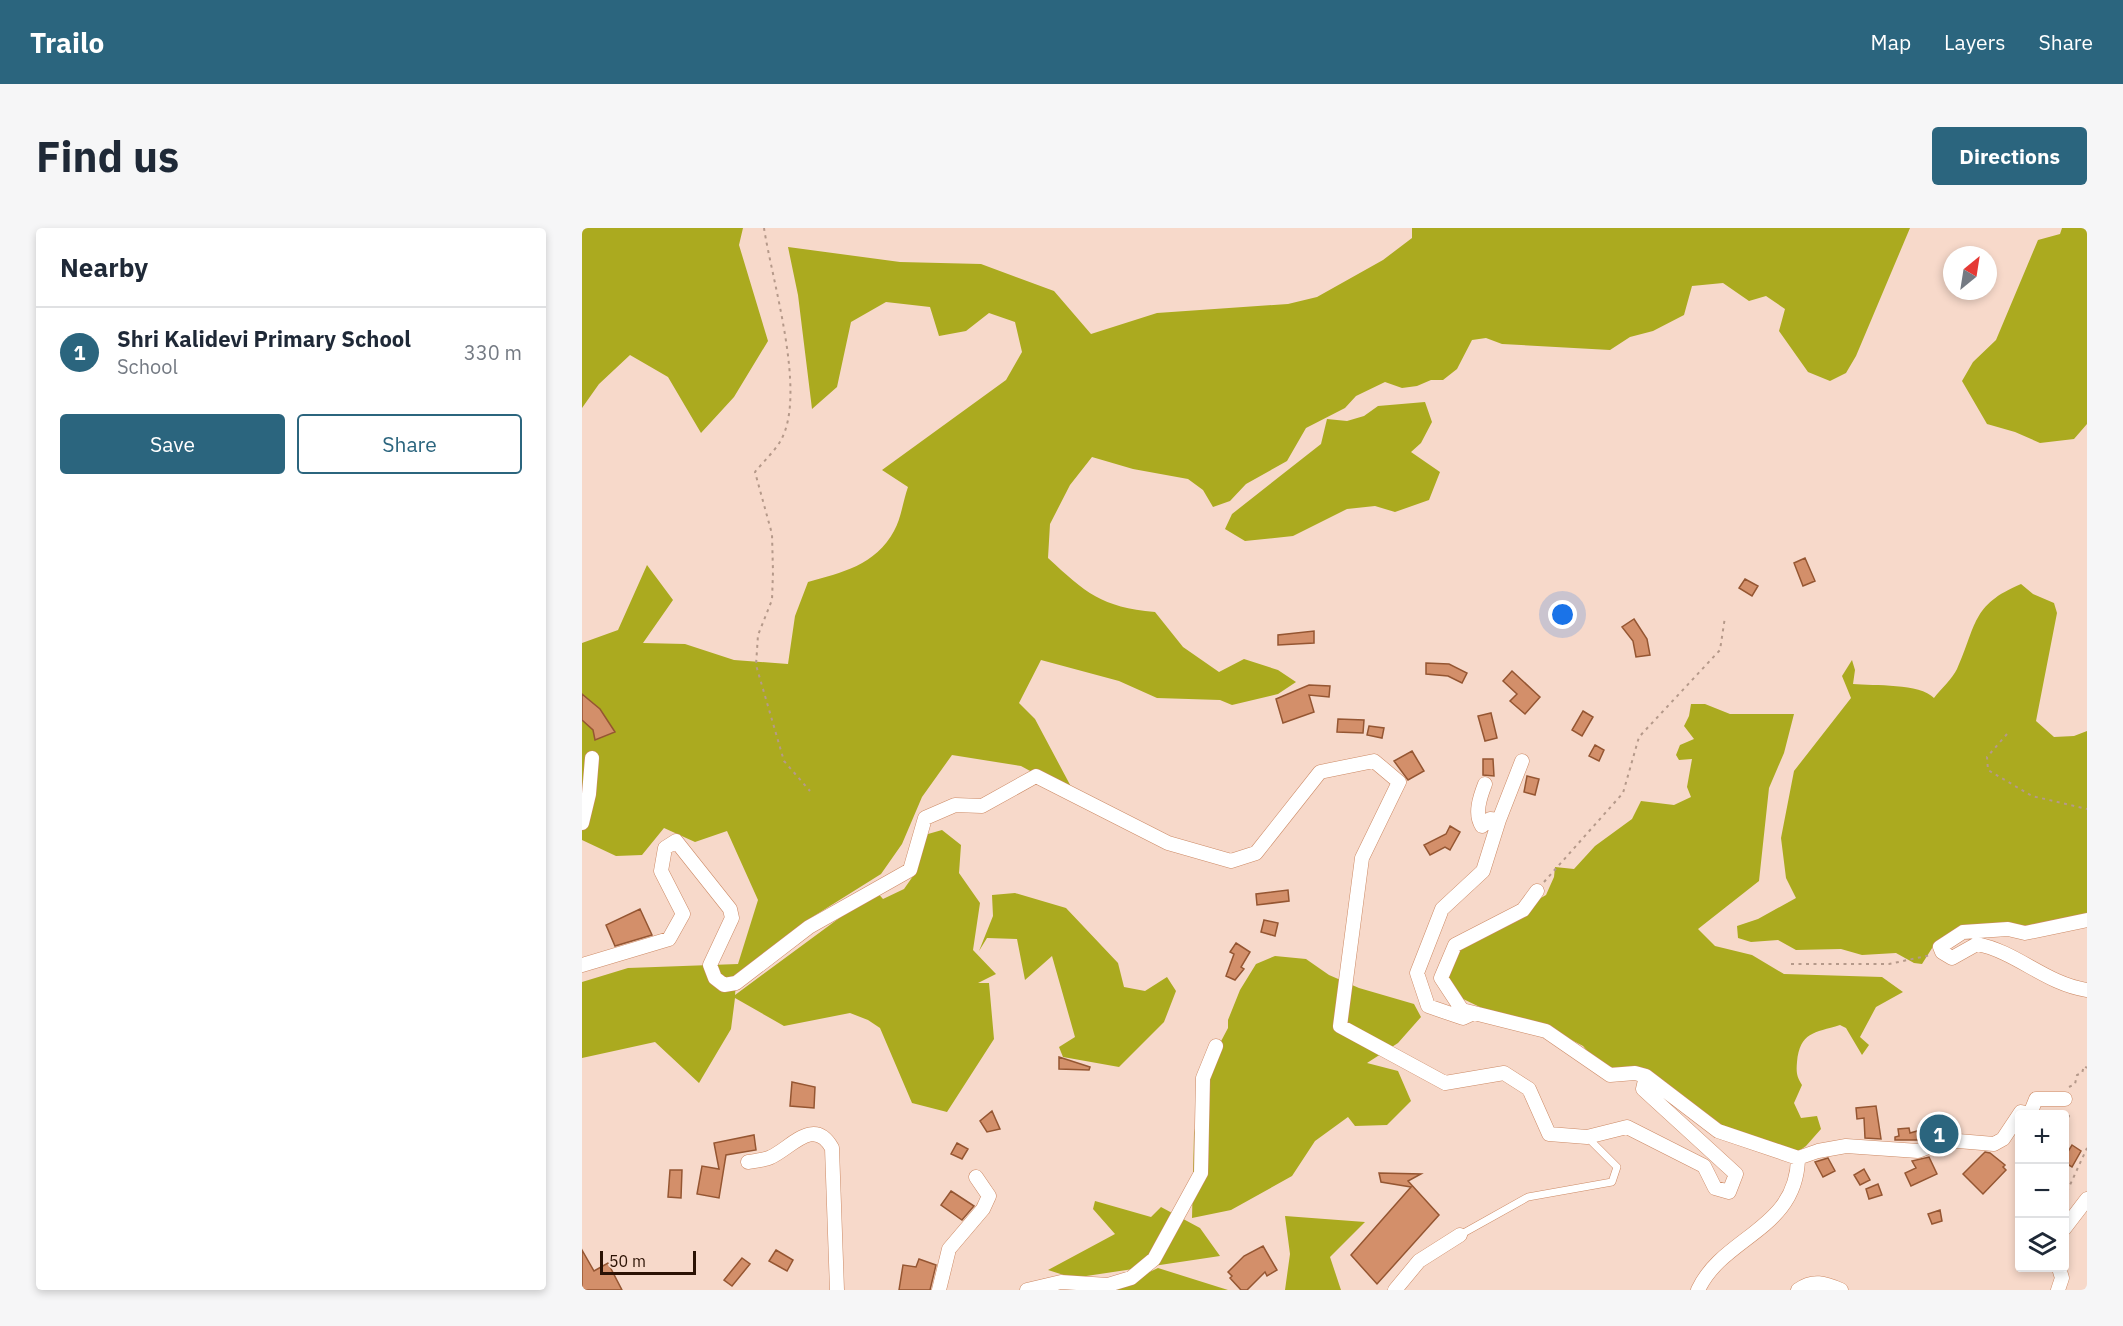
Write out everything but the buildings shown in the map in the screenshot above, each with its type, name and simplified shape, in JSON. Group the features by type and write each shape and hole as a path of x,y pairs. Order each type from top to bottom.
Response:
{"street":[{"path":"582,823 589,794 592,758"},
{"path":"582,965 669,939 683,914 661,871 665,848 676,841 730,909 732,918 710,965 715,978 724,985 736,983 809,927 910,870 925,818 955,806 982,806 1036,776 1167,843 1231,861 1256,853 1320,772 1374,761 1399,782 1362,858 1340,1026 1445,1083 1504,1073 1529,1089 1549,1134 1587,1137 1627,1127 1704,1166 1715,1188 1729,1192 1736,1174 1643,1089 1646,1076"},
{"path":"1474,1013 1463,1018 1428,1006 1417,973 1442,909 1483,871 1499,820 1522,761"},
{"path":"1485,784 1477,810 1478,820 1482,826 1490,819 1499,820"},
{"path":"1537,891 1523,910 1455,945 1441,978 1462,1010 1546,1031 1611,1075 1635,1073 1646,1076 1718,1131 1798,1158 1818,1151 1846,1146 1918,1151 1946,1140 1994,1144 2003,1139 2021,1112 2030,1114 2036,1099 2065,1099"},
{"path":"2087,920 2025,933 2008,929 1963,932 1940,947 1942,952 1952,958 1977,944 1993,947 2060,984 2087,990"},
{"path":"1027,1290 1061,1282 1108,1285 1131,1278 1154,1259 1201,1173 1203,1078 1216,1046"},
{"path":"748,1162 771,1157 800,1136 816,1135 827,1139 832,1148 837,1290"},
{"path":"1698,1290 1705,1275 1775,1216 1792,1189 1798,1172 1798,1158"},
{"path":"939,1290 949,1249 983,1209 989,1196 976,1177"},
{"path":"2069,1222 2087,1199"},
{"path":"1395,1290 1419,1261 1460,1235"},
{"path":"2058,1290 2062,1278 2061,1272"},
{"path":"1798,1290 1807,1284 1824,1282 1841,1290"}],"lane":[{"path":"1460,1235 1528,1197 1612,1182 1617,1167 1587,1137"}],"path":[{"path":"764,228 785,337 790,379 790,411 782,440 755,472 772,534 773,573 772,600 758,635 756,665 784,761 810,791"},
{"path":"1537,891 1554,867 1565,859 1623,792 1639,737 1720,650 1725,617"},
{"path":"2007,734 1987,757 1988,770 2032,796 2087,809"},
{"path":"1791,964 1888,964 1942,952"},
{"path":"2069,1187 2087,1148"}],"shaded area":[{"path":"582,228 743,228 739,245 768,341 734,397 701,433 668,377 630,355 599,384 582,408"},
{"path":"1412,228 1910,228 1856,356 1846,373 1830,381 1808,372 1779,331 1785,309 1766,296 1749,301 1723,283 1692,286 1684,315 1653,331 1630,337 1610,350 1502,344 1486,338 1472,340 1457,369 1443,380 1431,380 1417,386 1402,388 1385,382 1356,396 1345,408 1306,428 1287,461 1246,484 1230,501 1213,507 1203,490 1188,479 1133,469 1092,457 1070,485 1050,524 1048,558 1084,589 1107,602 1136,610 1155,612 1183,647 1219,672 1244,659 1278,670 1296,682 1278,694 1232,705 1220,700 1157,698 1119,681 1041,660 1019,703 1035,719 1076,796 1021,766 952,755 922,797 902,844 881,874 806,921 736,984 735,995 876,891 883,899 904,889 918,869 914,856 928,834 942,830 961,845 959,873 980,903 973,950 996,974 978,983 989,983 994,1039 947,1112 912,1103 880,1028 850,1013 784,1026 735,998 731,1029 699,1083 655,1042 582,1058 582,982 628,968 738,964 758,900 727,831 695,842 664,828 642,855 616,856 582,840 582,643 618,630 647,565 673,600 643,643 685,644 734,660 788,664 795,616 808,582 845,571 868,560 886,543 896,526 908,487 882,470 1006,380 1022,352 1015,322 989,313 966,331 939,336 930,307 886,302 851,322 837,387 812,409 798,295 788,247 900,262 981,264 1054,291 1091,334 1157,313 1288,304 1317,297 1383,260 1412,238"},
{"path":"2062,228 2087,228 2087,424 2074,439 2040,443 2015,432 1987,424 1962,381 1973,362 1996,340 2038,240 2060,234"},
{"path":"1425,402 1432,422 1421,443 1411,452 1440,472 1429,500 1395,512 1375,506 1347,509 1293,536 1245,541 1225,529 1232,514 1321,444 1327,419 1347,421 1364,416 1378,406"},
{"path":"2021,584 2033,594 2054,603 2057,613 2036,721 2054,737 2074,736 2087,731 2087,915 2049,929 1979,934 1934,945 1922,964 1914,963 1896,953 1862,955 1841,949 1796,950 1778,940 1751,942 1738,938 1737,926 1758,919 1796,898 1786,878 1781,838 1794,771 1851,698 1842,676 1852,660 1855,670 1853,684 1908,688 1927,693 1934,698 1957,669 1973,628 1984,609 1993,600"},
{"path":"1691,704 1705,704 1730,714 1794,714 1784,753 1769,788 1759,881 1698,929 1715,946 1752,955 1784,974 1882,977 1903,992 1876,1007 1860,1037 1869,1045 1862,1055 1846,1028 1840,1025 1816,1032 1805,1039 1801,1045 1797,1066 1797,1075 1802,1085 1794,1103 1801,1118 1817,1116 1821,1129 1806,1146 1788,1159 1734,1143 1631,1067 1609,1068 1596,1061 1583,1046 1543,1025 1488,1011 1457,996 1446,981 1451,950 1546,895 1554,877 1555,867 1574,869 1595,846 1632,819 1641,801 1674,805 1691,797 1687,787 1692,759 1679,760 1676,755 1680,745 1694,739 1684,726"},
{"path":"1015,893 1066,908 1118,963 1124,987 1145,991 1167,977 1176,991 1164,1022 1119,1067 1063,1057 1059,1047 1075,1037 1052,956 1025,980 1017,939 987,938 979,951 993,916 992,895"},
{"path":"1275,956 1306,959 1329,975 1359,988 1414,1004 1421,1017 1398,1043 1367,1063 1398,1071 1411,1101 1387,1125 1355,1126 1348,1117 1315,1141 1292,1176 1231,1210 1192,1218 1194,1133 1209,1064 1228,1028 1228,1020 1240,990 1256,964"},
{"path":"1095,1201 1151,1217 1161,1207 1200,1228 1220,1256 1073,1278 1048,1270 1115,1234 1093,1209"},
{"path":"1285,1216 1365,1222 1330,1257 1341,1290 1285,1290 1290,1254"},
{"path":"1158,1268 1228,1290 1111,1290"}],"place":[{"name":"Shri Kalidevi Primary School","path":"1939,1134"}]}
